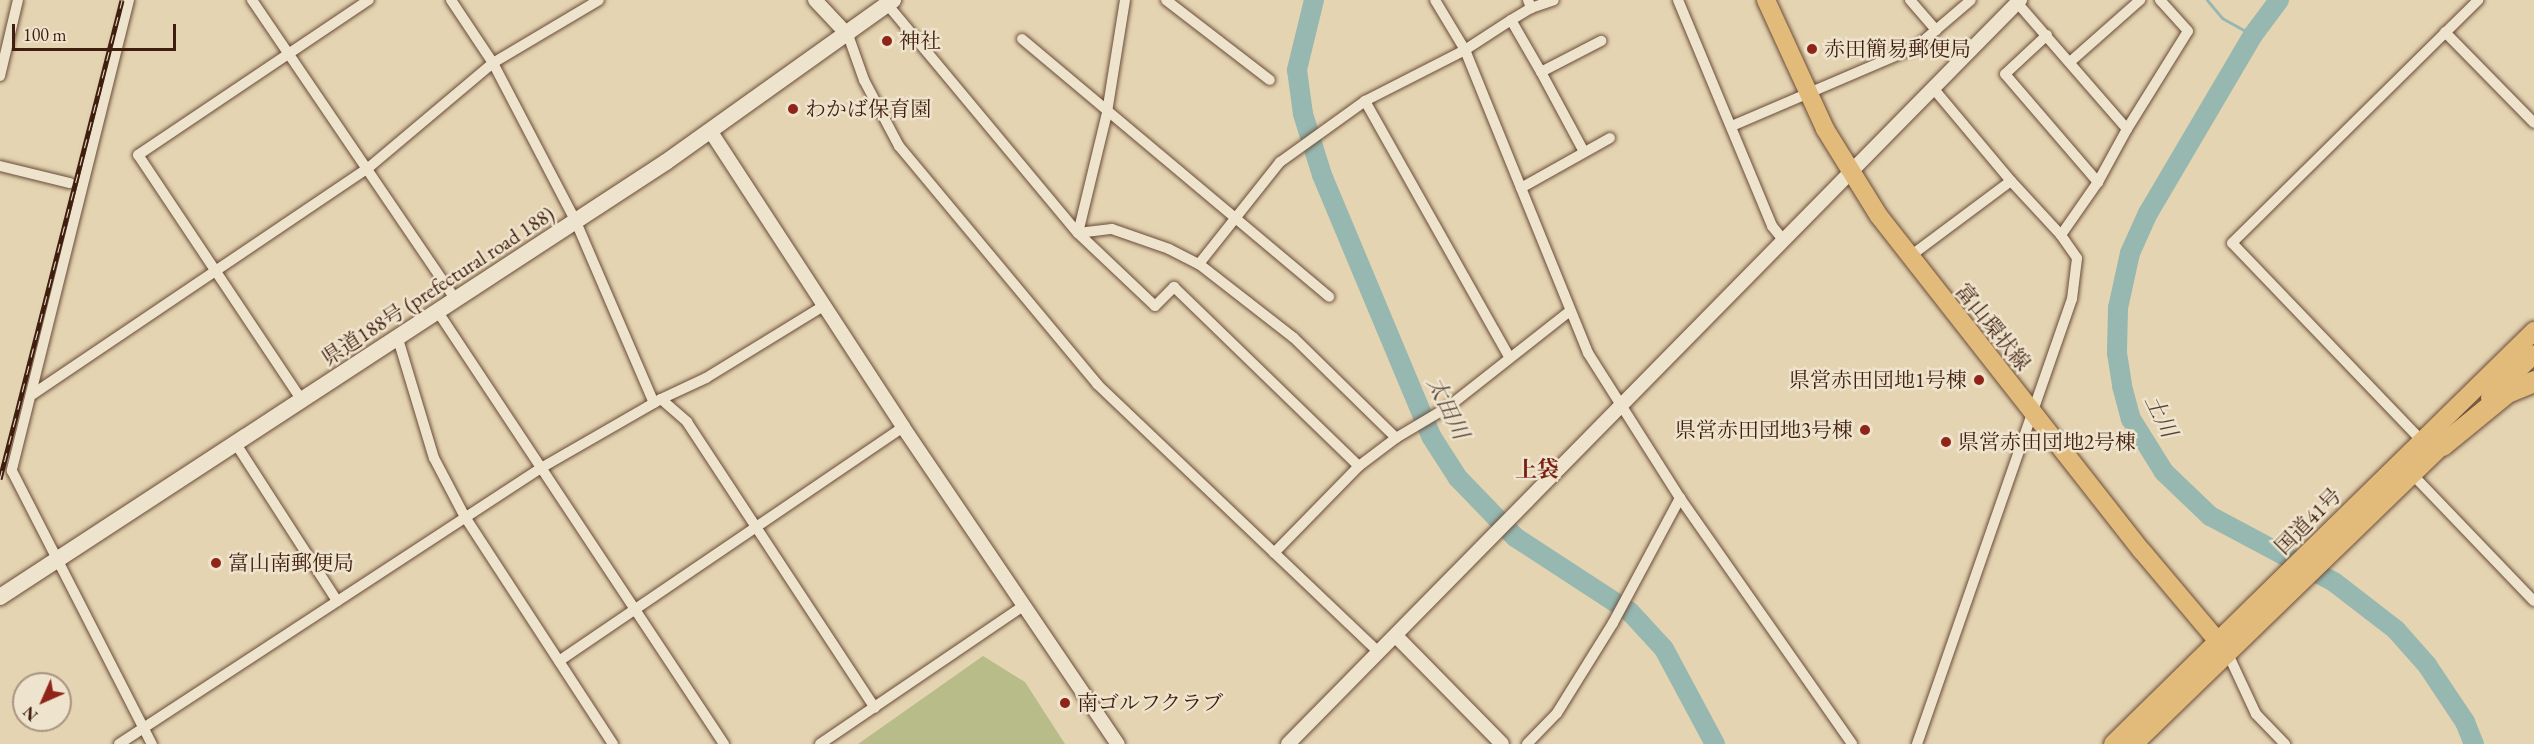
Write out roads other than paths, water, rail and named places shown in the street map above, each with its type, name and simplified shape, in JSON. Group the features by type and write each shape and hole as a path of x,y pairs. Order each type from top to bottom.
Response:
{"highway":[{"path":"2432,443 2507,392 2534,381"}],"main road":[{"name":"富山環状線","path":"1766,0 1807,93 1850,172 1909,257 2223,648"},
{"name":"県道188号 (prefectural road 188)","path":"0,597 303,402 711,132 848,35 890,2"},
{"name":"国道41号","path":"2338,534 2412,474 2432,443 2534,331"},
{"name":"国道41号","path":"2134,744 2223,648 2338,534 2432,443 2534,354"},
{"name":"国道41号","path":"2113,744 2223,648"}],"street":[{"path":"0,76 18,0"},
{"path":"129,0 33,394 12,471 152,744"},
{"path":"252,0 456,300"},
{"path":"303,402 138,155 369,0"},
{"path":"452,0 493,63 576,222 658,401 687,422 875,708"},
{"path":"33,394 367,169 493,63 599,0"},
{"path":"815,0 848,35 864,80 899,146 1097,384 1379,654"},
{"path":"1078,233 1107,113 1125,0"},
{"path":"1166,0 1269,80"},
{"path":"1435,0 1465,50 1588,353 1680,498 1852,744"},
{"path":"1199,264 1280,162 1365,101 1465,50 1511,20 1529,4 1554,0"},
{"path":"1678,0 1772,226 1784,241"},
{"path":"1910,0 1936,30"},
{"path":"1732,126 1916,47 1971,0"},
{"path":"2070,62 2140,0"},
{"path":"2061,235 2098,182 2127,129 2188,31 2160,0"},
{"path":"2432,443 2232,243 2478,0"},
{"path":"1288,744 1512,520 1620,406 2018,1 2127,129"},
{"path":"890,2 1078,233 1155,306 1174,288 1359,466"},
{"path":"1511,20 1584,152"},
{"path":"2445,32 2534,123"},
{"path":"2048,35 2005,74 2098,182"},
{"path":"1022,39 1233,220 1329,297"},
{"path":"1541,72 1601,41"},
{"path":"1917,744 2072,299 2077,258 2061,235 2011,181 1933,88"},
{"path":"1365,101 1509,357"},
{"path":"711,132 903,427 1118,744"},
{"path":"1521,188 1610,138"},
{"path":"0,166 70,183"},
{"path":"1909,257 2011,181"},
{"path":"1078,233 1112,230 1169,249 1199,264 1294,338 1396,438"},
{"path":"119,744 541,468 658,401 716,373 825,305"},
{"path":"1274,553 1359,466 1396,438 1434,416 1570,311"},
{"path":"438,312 724,744"},
{"path":"398,339 434,458 465,517 613,744"},
{"path":"559,661 903,427"},
{"path":"236,444 337,601"},
{"path":"2412,474 2534,601"},
{"path":"1527,744 1557,713 1613,623 1680,498"},
{"path":"819,744 1023,606"},
{"path":"1396,636 1502,744"},
{"path":"2223,648 2256,714 2285,744"}],"waterway":[{"name":"太田川","path":"1314,0 1297,70 1303,114 1322,175 1431,436 1458,478 1515,537 1630,612 1664,649 1715,744"},
{"path":"2207,0 2222,18 2253,35"},
{"name":"土川","path":"2279,0 2253,35 2148,213 2130,253 2118,308 2117,353 2122,386 2131,419 2164,472 2210,516 2334,582 2396,630 2427,665 2465,722 2474,744"}],"railway":[{"path":"0,479 122,0"}],"place":[{"name":"神社","path":"887,41"},
{"name":"赤田簡易郵便局","path":"1812,49"},
{"name":"わかば保育園","path":"793,109"},
{"name":"県営赤田団地1号棟","path":"1979,380"},
{"name":"県営赤田団地3号棟","path":"1865,430"},
{"name":"県営赤田団地2号棟","path":"1946,442"},
{"name":"富山南郵便局","path":"216,563"},
{"name":"南ゴルフクラブ","path":"1065,703"}],"district":[{"name":"上袋","path":"1537,470"}]}
